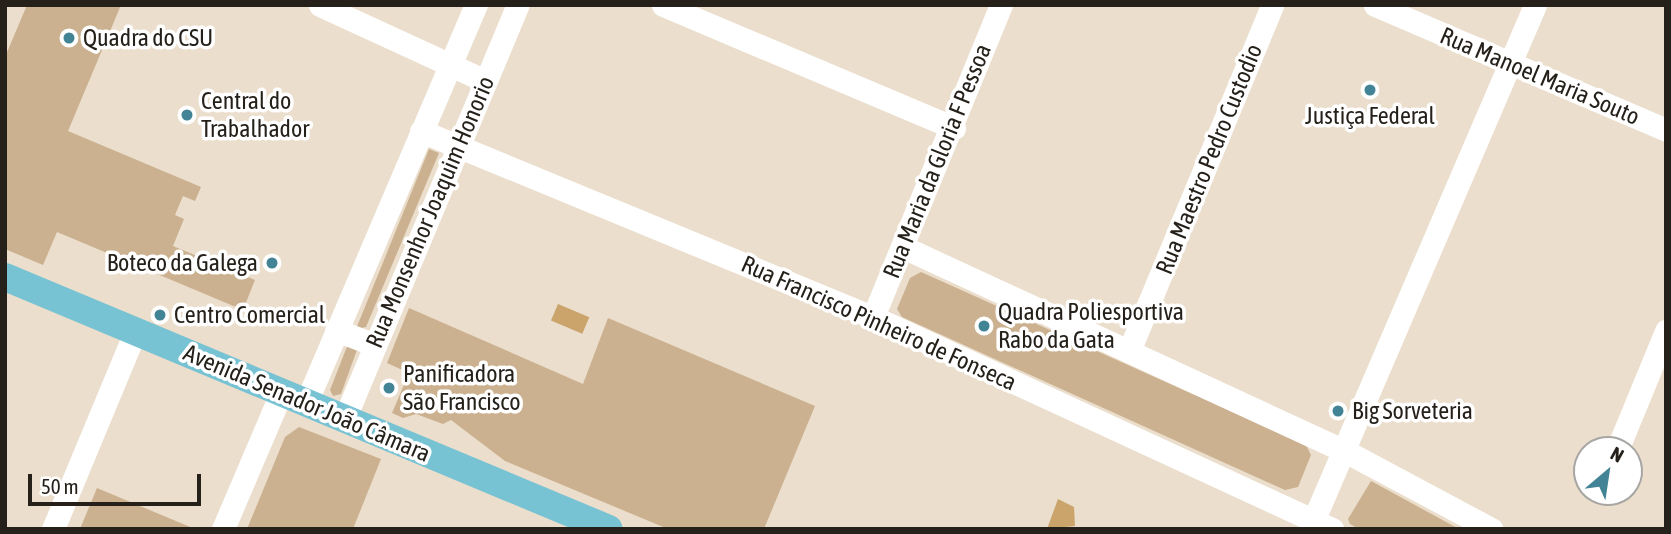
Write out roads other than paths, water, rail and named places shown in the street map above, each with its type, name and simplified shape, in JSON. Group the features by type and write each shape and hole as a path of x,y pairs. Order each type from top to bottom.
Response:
{"main road":[{"name":"Avenida Senador João Câmara","path":"5,277 609,529"}],"street":[{"path":"320,5 485,81"},
{"name":"Rua Monsenhor Joaquim Honorio","path":"223,529 293,398 336,330 475,5"},
{"name":"Rua Monsenhor Joaquim Honorio","path":"344,419 518,5"},
{"path":"663,5 954,128"},
{"name":"Rua Maria da Gloria F Pessoa","path":"873,317 954,128 1001,5"},
{"name":"Rua Maestro Pedro Custodio","path":"1129,351 1272,5"},
{"name":"Rua Manoel Maria Souto","path":"1375,5 1666,130"},
{"path":"1323,524 1345,451 1535,5"},
{"name":"Rua Francisco Pinheiro de Fonseca","path":"421,131 873,317 1323,524"},
{"path":"903,247 1345,451 1491,529"},
{"path":"336,330 375,345"},
{"path":"1623,436 1666,331"},
{"path":"53,529 135,332"}],"place":[{"name":"Quadra do CSU","path":"69,38"},
{"name":"Justiça Federal","path":"1370,90"},
{"name":"Central do Trabalhador","path":"187,115"},
{"name":"Boteco da Galega","path":"272,263"},
{"name":"Centro Comercial","path":"160,315"},
{"name":"Quadra Poliesportiva Rabo da Gata","path":"984,326"},
{"name":"Panificadora São Francisco","path":"389,388"},
{"name":"Big Sorveteria","path":"1338,411"}]}
